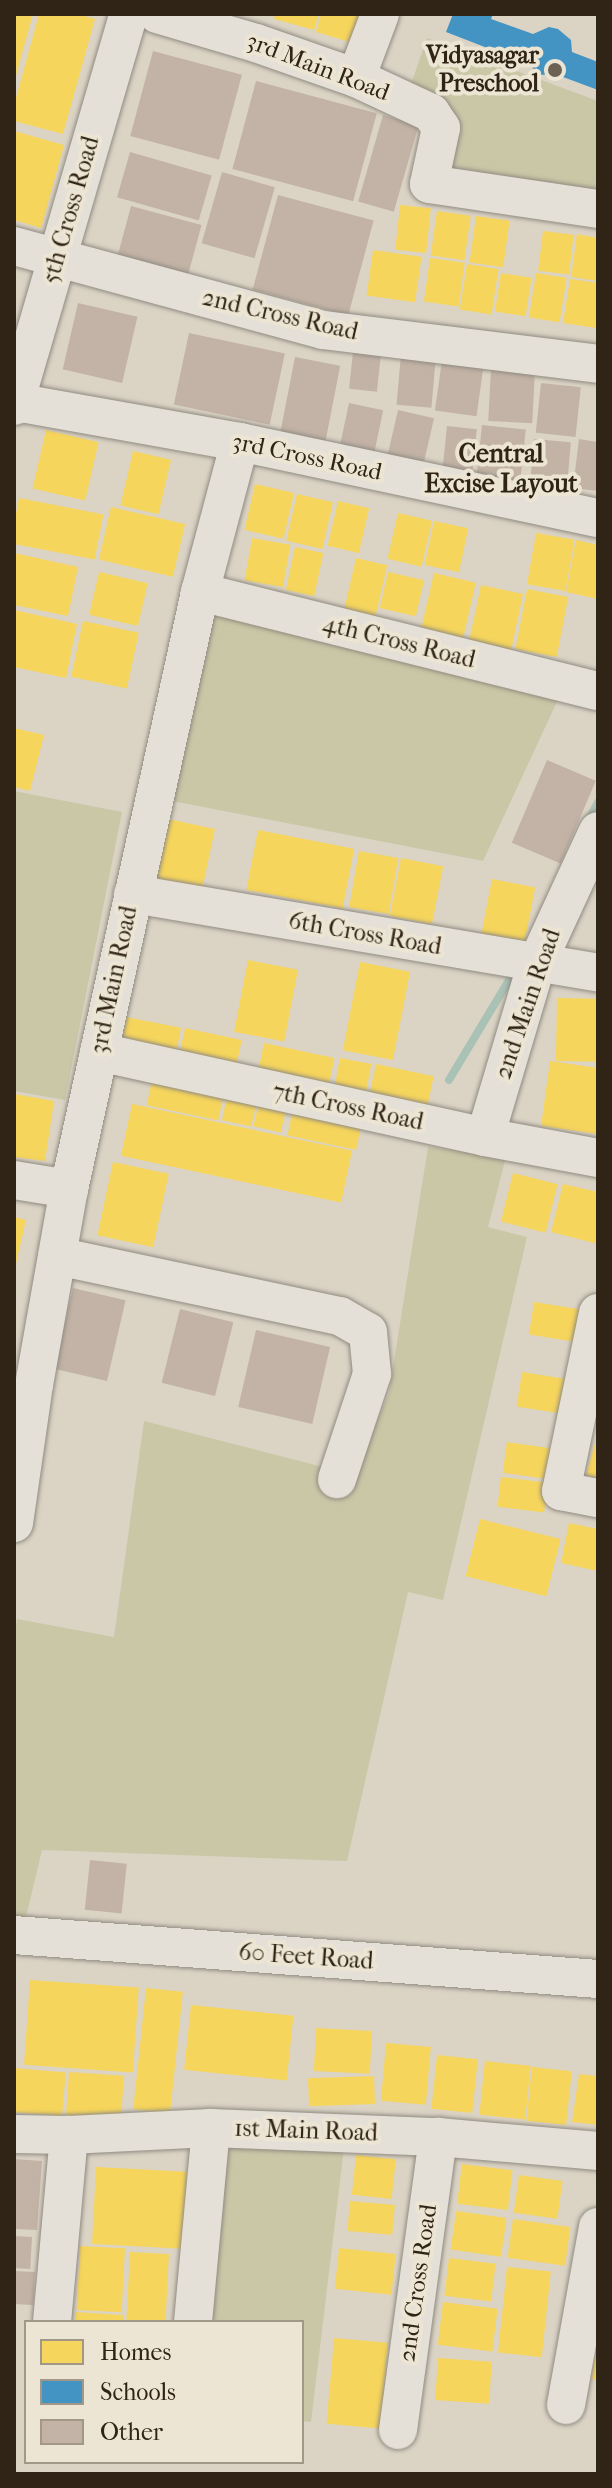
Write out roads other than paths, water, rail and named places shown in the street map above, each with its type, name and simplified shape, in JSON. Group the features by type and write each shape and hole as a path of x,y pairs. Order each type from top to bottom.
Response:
{"street":[{"name":"5th Cross Road","path":"15,404 129,14"},
{"name":"3rd Main Road","path":"157,14 260,28 431,113 441,128 429,184 598,209"},
{"path":"356,78 380,14"},
{"name":"2nd Cross Road","path":"14,246 323,330 598,364"},
{"name":"3rd Cross Road","path":"15,404 240,442 598,518"},
{"name":"3rd Main Road","path":"14,1523 24,1383 57,1256 200,592 240,442"},
{"name":"4th Cross Road","path":"200,592 598,691"},
{"name":"2nd Main Road","path":"485,1137 537,963 598,831"},
{"name":"6th Cross Road","path":"133,894 598,973"},
{"name":"7th Cross Road","path":"99,1052 485,1137 598,1158"},
{"path":"14,1180 69,1189"},
{"path":"57,1256 340,1316 368,1332 372,1374 337,1479"},
{"path":"598,1313 561,1491 598,1498"},
{"name":"60 Feet Road","path":"14,1935 598,1979"},
{"path":"193,2320 211,2128"},
{"name":"1st Main Road","path":"14,2134 69,2135 211,2128 438,2137 598,2151"},
{"path":"52,2320 69,2135"},
{"name":"2nd Cross Road","path":"398,2430 438,2137"},
{"path":"566,2405 598,2227"}],"waterway":[{"path":"588,821 598,802"},
{"path":"449,1080 511,977"}],"place":[{"name":"Vidyasagar Preschool","path":"555,70"}],"district":[{"name":"Central Excise Layout","path":"501,469"}]}
